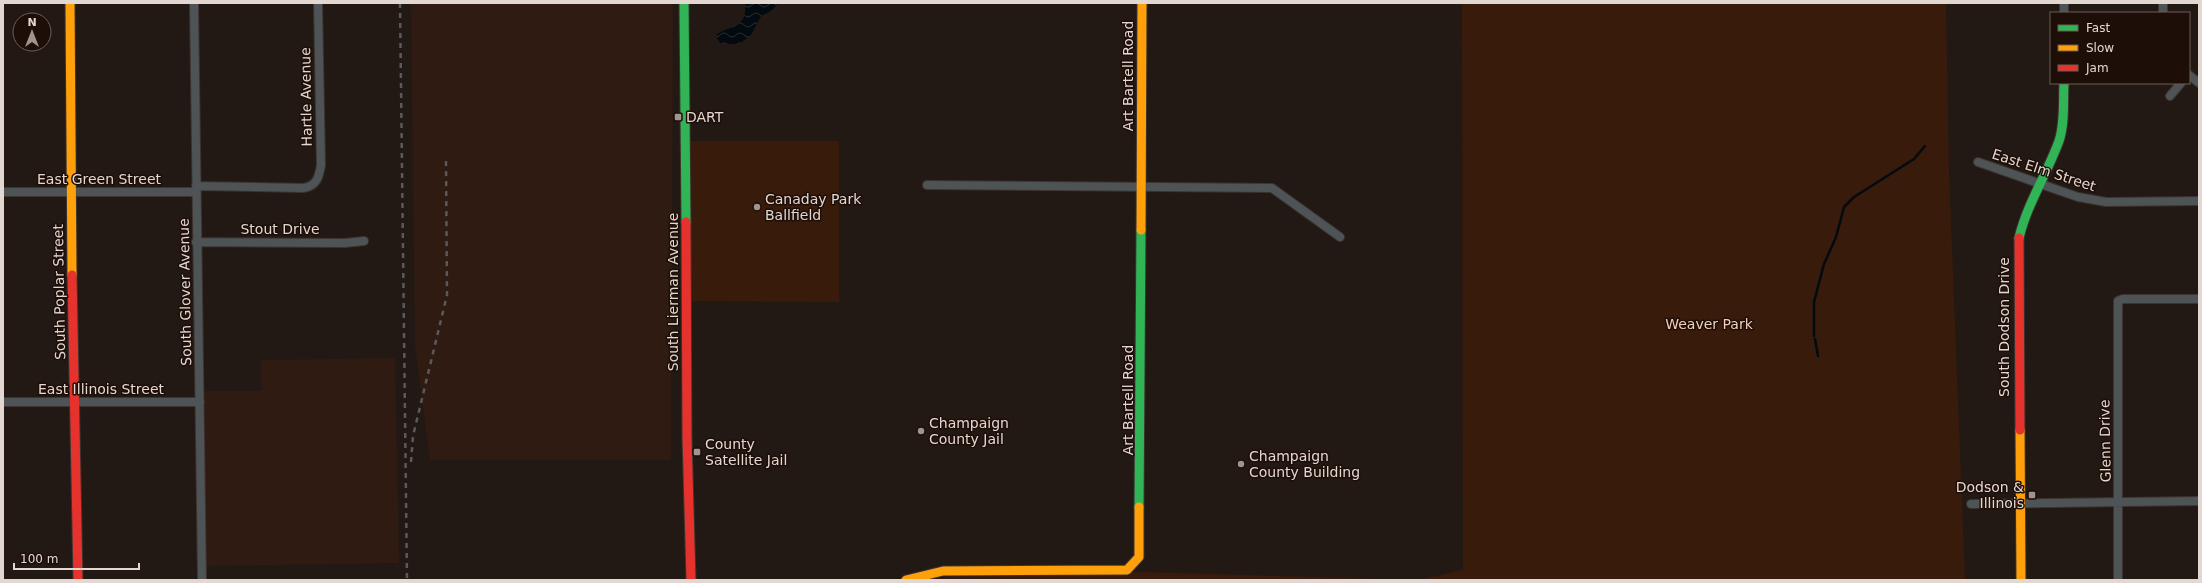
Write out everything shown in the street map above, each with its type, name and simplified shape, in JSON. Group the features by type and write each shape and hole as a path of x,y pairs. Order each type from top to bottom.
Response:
{"street":[{"name":"South Poplar Street","path":"70,3 71,193 78,580"},
{"name":"South Glover Avenue","path":"194,3 196,242 202,580"},
{"name":"Hartle Avenue","path":"310,187 316,182 319,176 321,165 318,3"},
{"name":"South Lierman Avenue","path":"684,3 687,429 691,580"},
{"name":"Art Bartell Road","path":"906,580 943,571 1127,570 1139,557 1142,3"},
{"path":"2190,76 2199,83"},
{"name":"South Dodson Drive","path":"2021,580 2018,245 2024,220 2039,183 2059,141 2062,130 2064,84"},
{"path":"2170,96 2180,84"},
{"name":"East Elm Street","path":"1978,162 2078,197 2106,202 2199,201"},
{"path":"927,185 1272,188 1340,237"},
{"name":"East Green Street","path":"3,192 71,193 310,187"},
{"name":"Stout Drive","path":"196,242 345,243 364,241"},
{"name":"Glenn Drive","path":"2118,580 2118,301 2123,299 2199,299"},
{"name":"East Illinois Street","path":"3,402 200,402"},
{"path":"1971,504 2199,501"}],"shaded area":[{"path":"411,3 673,3 671,460 430,460 415,346"},
{"path":"395,358 399,563 206,566 204,391 261,391 261,360"}],"green space":[{"name":"Weaver Park","path":"1462,3 1946,3 1949,173 1965,580 1418,580 1463,570"},
{"path":"690,141 839,141 839,302 691,301"},
{"path":"1145,572 1418,580 927,580 950,577"}],"water":[{"path":"745,3 779,3 771,11 761,16 751,35 739,44 721,44 716,37 717,34 742,21 745,11"}],"waterway":[{"path":"1814,336 1814,302 1824,264 1836,237 1844,207 1854,197 1914,159 1925,146"},
{"path":"1815,339 1818,356"}],"railway":[{"path":"400,3 407,580"},
{"path":"411,462 413,436 447,295 446,161"}],"traffic: fast":[{"path":"684,3 686,222"},
{"path":"2019,238 2027,213 2059,141 2063,120 2064,84"},
{"path":"1139,507 1141,230"}],"traffic: slow":[{"path":"70,3 72,275"},
{"path":"1141,230 1142,3"},
{"path":"2020,430 2021,580"},
{"path":"906,580 943,571 1127,570 1139,557 1139,507"}],"traffic: jam":[{"path":"686,222 687,437 691,580"},
{"path":"2019,238 2020,430"},
{"path":"72,275 78,580"}],"place":[{"name":"DART","path":"678,117"},
{"name":"Canaday Park Ballfield","path":"757,207"},
{"name":"Champaign County Jail","path":"921,431"},
{"name":"County Satellite Jail","path":"697,452"},
{"name":"Champaign County Building","path":"1241,464"},
{"name":"Dodson & Illinois","path":"2032,495"}]}
